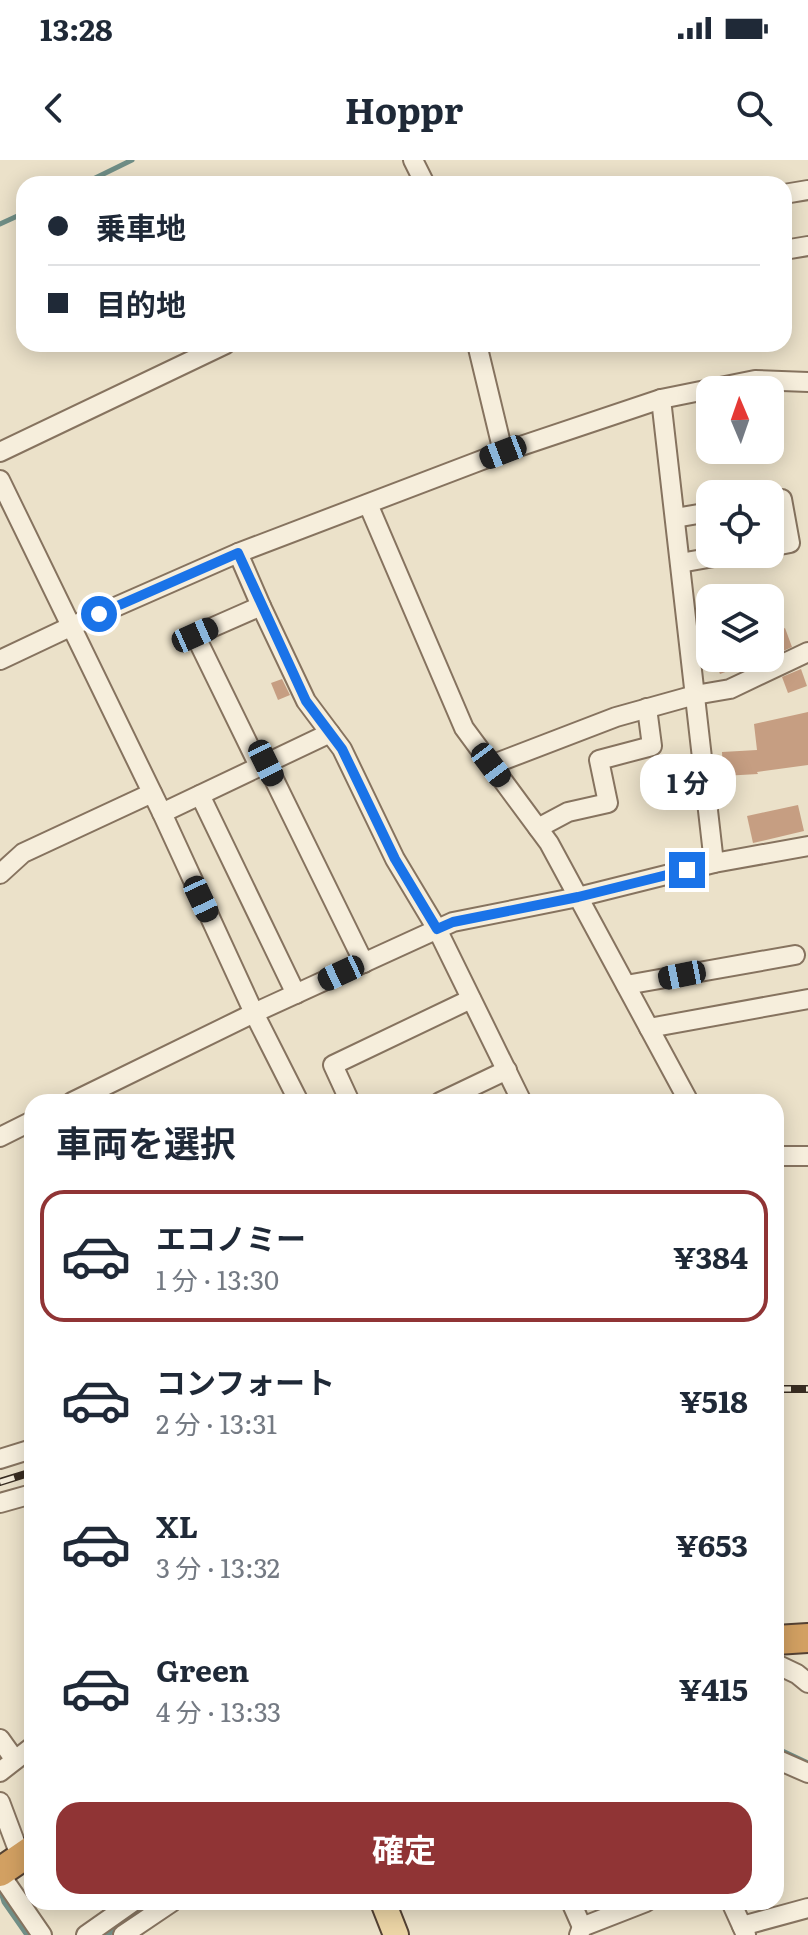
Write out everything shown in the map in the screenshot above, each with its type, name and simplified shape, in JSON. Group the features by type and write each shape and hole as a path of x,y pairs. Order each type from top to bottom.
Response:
{"highway":[{"path":"784,1640 808,1638"}],"main road":[{"path":"386,1910 396,1935"}],"street":[{"path":"0,452 209,352"},
{"path":"479,352 503,452"},
{"path":"0,660 238,553 503,452 661,399 755,380 808,382"},
{"path":"661,399 714,863"},
{"path":"0,480 295,1094"},
{"path":"368,504 464,728 549,843 685,1094"},
{"path":"784,510 790,543 784,544"},
{"path":"675,518 696,514"},
{"path":"238,553 306,701 342,749 395,859 437,929 518,1094"},
{"path":"680,563 696,560"},
{"path":"261,606 195,635 364,963"},
{"path":"491,765 616,717 695,695 730,689 808,652"},
{"path":"538,828 568,812 608,803 599,760 652,746 647,708"},
{"path":"162,813 330,733"},
{"path":"0,874 23,853 152,793"},
{"path":"200,795 296,994"},
{"path":"88,1094 254,1013 453,922 578,897 714,863 808,846"},
{"path":"626,985 795,955"},
{"path":"346,1094 333,1065 471,999"},
{"path":"649,1028 808,999"},
{"path":"457,1094 507,1070"},
{"path":"0,1137 24,1125"},
{"path":"784,1156 808,1156"},
{"path":"0,1459 24,1452"},
{"path":"0,1503 24,1496"},
{"path":"784,1668 808,1683"},
{"path":"0,1739 7,1766 24,1753"},
{"path":"784,1762 808,1773"},
{"path":"0,1802 13,1863 24,1890"},
{"path":"735,1910 744,1930 808,1908"},
{"path":"32,1910 42,1935"},
{"path":"86,1935 122,1910"},
{"path":"123,1935 160,1910"},
{"path":"574,1910 581,1931 628,1910"}],"building":[{"path":"785,628 792,647 784,651"},
{"path":"801,669 807,686 788,693 782,677"},
{"path":"282,679 290,695 278,700 271,683"},
{"path":"808,712 808,765 758,774 723,776 722,752 757,750 754,724"},
{"path":"798,805 804,831 753,843 747,816"}],"waterway":[{"path":"99,176 132,160"},
{"path":"0,224 16,217"},
{"path":"784,1752 808,1763"},
{"path":"0,1889 4,1902 27,1935"},
{"path":"107,1935 143,1910"}],"railway":[{"path":"784,1389 808,1389"},
{"path":"0,1482 24,1474"}],"route":[{"path":"99,614 238,553 306,701 342,749 395,859 437,929 453,922 578,897 687,870"}]}
